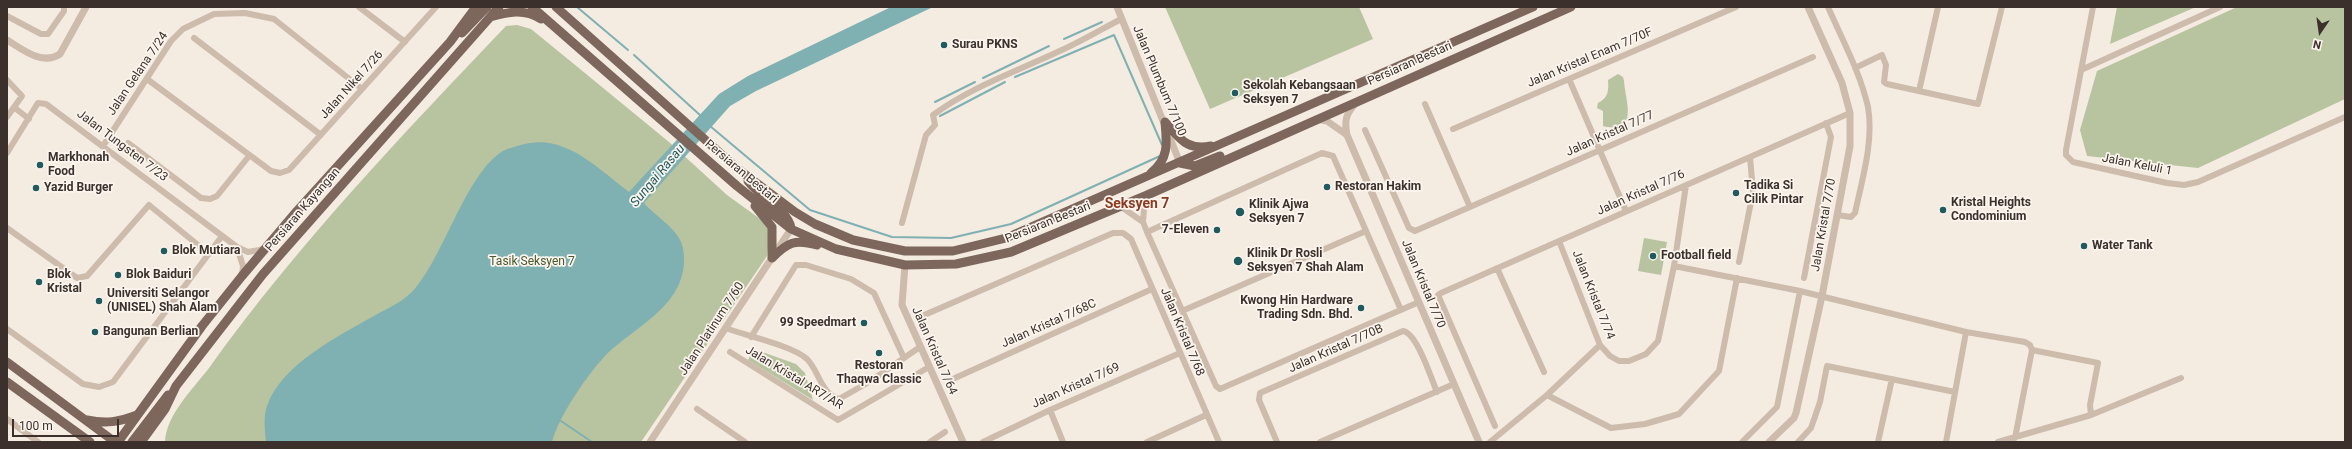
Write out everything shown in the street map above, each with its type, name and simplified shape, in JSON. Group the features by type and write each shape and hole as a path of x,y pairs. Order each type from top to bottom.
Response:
{"main road":[{"path":"450,42 466,30 487,7"},
{"name":"Persiaran Kayangan","path":"141,442 165,409 176,386 262,274 499,7"},
{"name":"Persiaran Bestari","path":"532,7 737,186 792,228 836,250 905,265 956,264 1011,252 1145,196 1272,138 1571,7"},
{"name":"Persiaran Bestari","path":"556,7 738,169 795,212 815,224 853,240 905,250 953,251 1006,238 1533,7"},
{"path":"560,7 571,19"},
{"name":"Persiaran Kayangan","path":"118,442 242,276 450,42 475,8"},
{"path":"489,18 508,12 521,11 534,15 577,46"},
{"path":"1165,122 1185,144 1193,147 1220,145"},
{"path":"1144,178 1163,160 1166,151 1165,122"},
{"path":"1180,162 1195,166 1272,138"},
{"path":"738,169 753,188 783,213 790,221 792,228"},
{"path":"737,186 766,217 772,227 772,258"},
{"path":"772,258 783,247 794,242 807,242 836,250"},
{"path":"7,362 115,442"},
{"path":"7,382 90,442"},
{"path":"132,442 158,406 176,386"},
{"path":"84,419 105,423 120,422 137,415"},
{"path":"77,432 81,442"}],"street":[{"path":"7,16 41,34 48,34 64,11 64,7"},
{"path":"7,40 33,56 41,58 56,57 60,54 86,7"},
{"path":"359,7 405,42"},
{"name":"Jalan Nikel 7/26","path":"249,156 271,171 280,173 289,170 436,7"},
{"name":"Jalan Plumbum 7/100","path":"1117,7 1180,162"},
{"name":"Jalan Kristal Enam 7/70F","path":"1453,129 1736,7"},
{"name":"Jalan Kristal 7/70","path":"1769,442 1794,418 1796,413 1822,296 1850,146 1850,113 1842,83 1808,7"},
{"path":"1828,7 1855,68 1868,108 1869,132 1866,161 1855,213 1851,216 1837,215"},
{"path":"1919,91 1938,7"},
{"path":"1855,68 1882,55 1886,65 1884,82 1978,104 2002,7"},
{"name":"Jalan Keluli 1","path":"2093,7 2066,150 2069,159 2078,164 2167,183 2184,185 2198,182 2345,117"},
{"path":"2081,70 2220,7"},
{"name":"Jalan Gelana 7/24","path":"103,146 171,41 183,29 214,14 245,13 274,19 362,89"},
{"path":"902,223 926,135 935,125 933,115 974,90 1065,49 1121,19"},
{"path":"194,38 321,135"},
{"name":"Jalan Kristal 7/77","path":"1365,130 1410,228 1415,231 1813,57"},
{"path":"128,143 201,198 210,199 217,196 249,156 147,79"},
{"path":"1569,79 1626,211"},
{"path":"7,80 21,92 22,96 15,108 7,117"},
{"path":"1347,135 1345,123 1346,113 1358,100"},
{"name":"Jalan Tungsten 7/23","path":"7,153 38,103 46,104 237,247"},
{"path":"1425,104 1470,206"},
{"path":"15,108 29,119"},
{"name":"Jalan Kristal 7/76","path":"1495,426 1438,295 1850,113"},
{"path":"1316,119 1327,122 1347,135"},
{"path":"1804,278 1831,137 1826,123"},
{"name":"Jalan Kristal 7/70","path":"1347,135 1479,442"},
{"path":"1147,232 1322,153 1333,156 1401,310"},
{"path":"1739,262 1753,192 1750,157"},
{"name":"Jalan Kristal 7/74","path":"1560,240 1600,345 1610,356 1619,361 1629,361 1646,354 1658,341 1674,266 1686,185"},
{"path":"1145,196 1143,222 1216,386 1220,389 1419,302"},
{"path":"7,228 77,278 81,279 87,276 149,205 209,254"},
{"path":"1120,206 1143,222"},
{"name":"Jalan Platinum 7/60","path":"650,442 792,228"},
{"path":"1182,311 1366,231"},
{"name":"Jalan Kristal 7/68","path":"922,316 1113,232 1123,232 1131,239 1219,442"},
{"path":"7,329 83,384 99,387 113,382 222,236"},
{"path":"237,247 248,252 265,249"},
{"path":"237,247 243,266 242,276"},
{"path":"751,337 796,265 806,265 851,279 874,292 904,358"},
{"name":"Jalan Kristal 7/64","path":"905,265 902,305 963,442"},
{"path":"1674,266 1800,291 1950,326 1966,332 2025,342 2030,345 2032,350 2015,438"},
{"path":"1497,268 1544,372"},
{"path":"1547,395 1611,428 1645,424 1679,414 1719,371 1737,278"},
{"name":"Jalan Kristal 7/68C","path":"955,378 1152,289"},
{"path":"1742,442 1777,407 1800,291"},
{"name":"Jalan Kristal AR7/AR","path":"725,328 801,355 813,367 830,394 839,399 920,347"},
{"name":"Jalan Kristal 7/70B","path":"1277,442 1259,400 1260,394 1403,331 1410,333 1415,341 1436,392"},
{"path":"1946,442 1966,332"},
{"path":"1490,442 1498,437 1547,395 1600,345"},
{"path":"2032,350 2098,362 2090,405 2091,414"},
{"name":"Jalan Kristal AR7/AR","path":"730,352 838,420 929,367"},
{"name":"Jalan Kristal 7/69","path":"982,442 1050,410 1180,353"},
{"path":"1798,442 1811,428 1820,402 1827,366 1955,392"},
{"path":"1998,442 2091,414 2181,378"},
{"path":"1878,442 1892,379"},
{"path":"1320,442 1454,384"},
{"path":"697,409 745,442"},
{"path":"1050,410 1064,442"},
{"path":"1147,442 1206,415"},
{"path":"7,419 38,442"},
{"path":"930,442 945,432"},
{"path":"1498,437 1504,442"}],"green space":[{"path":"1165,7 1359,7 1373,39 1210,109"},
{"path":"2117,7 2196,7 2110,44"},
{"path":"2237,7 2345,7 2345,99 2198,168 2087,156 2080,130 2097,71"},
{"name":"Tasik Seksyen 7","path":"517,25 531,29 669,142 727,195 763,221 770,231 767,256 641,442 165,442 170,422 181,403 243,322 314,234 428,108 506,26"},
{"path":"1618,74 1623,77 1624,81 1628,106 1626,121 1622,125 1615,127 1603,126 1603,111 1597,108 1598,103 1604,99 1607,94 1608,80"},
{"name":"Football field","path":"1644,238 1667,242 1661,275 1638,271"},
{"path":"754,349 796,364 805,373 813,400 748,360"}],"water":[{"name":"Tasik Seksyen 7","path":"891,7 933,7 756,91 730,106 644,203 674,231 681,242 684,263 681,279 674,293 665,305 654,316 616,346 597,365 581,386 567,409 552,442 266,442 265,415 267,406 274,391 285,377 312,353 328,342 399,302 412,292 424,277 477,178 489,162 503,151 509,148 537,142 552,143 566,148 592,163 629,192 719,94 748,76"}],"waterway":[{"path":"577,7 628,50"},
{"path":"1064,39 1102,22"},
{"path":"1015,77 1114,35 1162,145"},
{"path":"983,78 1049,46"},
{"path":"634,55 701,116"},
{"path":"935,102 975,82"},
{"path":"940,116 1005,82"},
{"path":"710,126 810,210 892,237 951,238 1011,224 1160,156"},
{"name":"Sungai Rasau","path":"561,421 592,442"}],"place":[{"name":"Surau PKNS","path":"944,45"},
{"name":"Sekolah Kebangsaan Seksyen 7","path":"1235,93"},
{"name":"Markhonah Food","path":"40,165"},
{"name":"Restoran Hakim","path":"1327,187"},
{"name":"Yazid Burger","path":"36,188"},
{"name":"Tadika Si Cilik Pintar","path":"1736,193"},
{"name":"Kristal Heights Condominium","path":"1943,210"},
{"name":"Klinik Ajwa Seksyen 7","path":"1240,212"},
{"name":"7-Eleven","path":"1217,230"},
{"name":"Water Tank","path":"2084,246"},
{"name":"Blok Mutiara","path":"164,251"},
{"name":"Football field","path":"1653,256"},
{"name":"Klinik Dr Rosli Seksyen 7 Shah Alam","path":"1238,261"},
{"name":"Blok Baiduri","path":"118,275"},
{"name":"Blok Kristal","path":"39,282"},
{"name":"Universiti Selangor (UNISEL) Shah Alam","path":"99,301"},
{"name":"Kwong Hin Hardware Trading Sdn. Bhd.","path":"1361,308"},
{"name":"99 Speedmart","path":"864,323"},
{"name":"Bangunan Berlian","path":"95,332"},
{"name":"Restoran Thaqwa Classic","path":"879,353"}],"district":[{"name":"Seksyen 7","path":"1137,204"}]}
